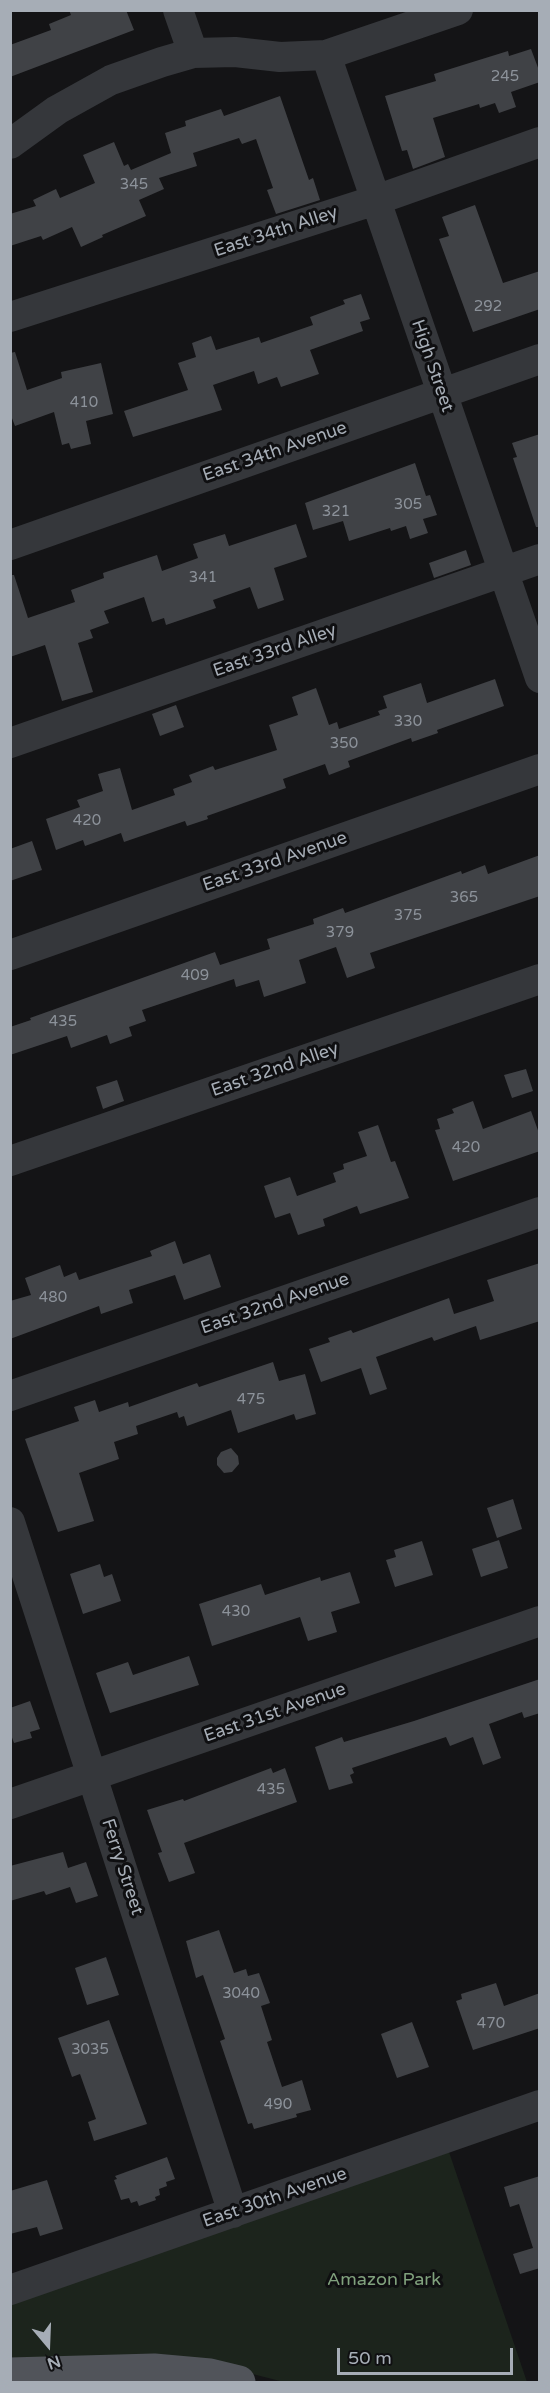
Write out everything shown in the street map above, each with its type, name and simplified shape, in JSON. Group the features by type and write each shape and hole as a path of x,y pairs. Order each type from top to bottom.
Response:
{"main road":[{"path":"10,2374 154,2370 210,2375 238,2382"}],"street":[{"path":"178,10 193,54"},
{"path":"10,144 57,110 111,80 193,54 235,52 280,57 326,55 458,10"},
{"name":"High Street","path":"326,55 540,678"},
{"name":"East 34th Alley","path":"10,317 376,200 540,142"},
{"name":"East 34th Avenue","path":"10,545 540,359"},
{"name":"East 33rd Alley","path":"10,743 540,559"},
{"name":"East 33rd Avenue","path":"10,955 540,769"},
{"name":"East 32nd Alley","path":"10,1161 540,979"},
{"name":"East 32nd Avenue","path":"10,1396 540,1212"},
{"name":"Ferry Street","path":"10,1522 233,2213"},
{"name":"East 31st Avenue","path":"10,1804 540,1621"},
{"name":"East 30th Avenue","path":"10,2290 540,2105"}],"green space":[{"name":"Amazon Park","path":"448,2149 527,2382 284,2382 217,2365 11,2362 10,2298"}],"building":[{"path":"69,10 126,10 134,30 10,77 10,45 51,30 49,24 71,15"},
{"path":"531,49 540,73 540,82 511,92 516,107 499,113 495,103 480,108 479,104 433,118 445,157 413,169 407,150 402,151 385,96 436,81 434,74 508,51 509,56"},
{"path":"280,96 309,180 313,178 320,200 276,214 267,190 273,188 256,139 242,144 239,138 193,153 197,166 159,178 164,189 139,200 146,216 102,235 103,237 81,247 72,227 43,240 41,236 10,246 10,214 36,206 33,200 56,189 60,198 95,183 83,155 114,142 124,166 128,164 131,170 171,153 165,133 186,126 185,121 221,109 224,116"},
{"path":"475,205 503,283 540,271 540,309 473,332 439,239 449,236 442,217"},
{"path":"361,294 370,319 360,322 363,331 310,350 319,374 281,387 277,377 258,384 254,371 213,385 222,410 133,437 124,411 188,390 178,363 196,357 192,343 211,336 216,350 259,337 261,343 313,325 310,317 345,304 343,300"},
{"path":"15,352 27,390 62,378 61,372 101,363 113,414 86,421 91,444 71,449 69,443 62,445 54,412 15,426 10,413 10,353"},
{"path":"540,434 540,527 536,527 513,458 517,457 512,443"},
{"path":"415,463 426,496 430,495 437,515 423,519 428,533 410,539 406,526 391,531 390,528 349,541 343,521 313,530 305,503"},
{"path":"296,524 307,557 274,568 284,600 258,609 250,587 213,600 216,608 166,625 164,618 152,622 144,597 104,611 109,623 90,630 93,638 78,643 93,692 62,701 45,645 10,657 10,575 14,575 28,618 75,602 71,590 104,578 103,573 157,555 162,571 198,558 193,544 225,534 229,546"},
{"path":"466,550 471,565 434,578 429,563"},
{"path":"495,679 504,706 437,730 438,733 412,742 411,738 348,761 350,767 329,775 325,764 283,779 286,788 207,816 208,819 187,826 185,821 124,842 121,833 85,846 83,840 56,850 46,819 80,807 77,800 103,791 98,774 120,768 132,810 175,795 173,789 192,782 189,775 213,766 215,770 277,750 269,725 298,715 292,697 316,688 329,725 337,722 339,729 380,715 378,711 387,708 383,696 421,683 427,703"},
{"path":"176,705 184,727 160,736 152,714"},
{"path":"32,841 42,870 10,881 10,849"},
{"path":"540,855 540,896 370,953 375,968 347,978 336,947 299,960 306,983 264,997 259,980 236,987 234,979 142,1010 146,1021 129,1027 132,1036 110,1044 107,1035 71,1048 67,1036 10,1055 10,1027 31,1020 30,1018 215,952 220,965 270,949 267,939 314,924 313,919 343,908 345,913 461,871 462,874 485,865 488,874"},
{"path":"526,1069 533,1091 512,1098 504,1075"},
{"path":"117,1080 124,1101 103,1109 96,1087"},
{"path":"473,1101 483,1129 531,1111 540,1136 540,1151 453,1181 435,1130 440,1129 437,1119 454,1113 452,1109"},
{"path":"378,1125 391,1162 395,1161 409,1198 360,1214 357,1206 323,1219 325,1226 298,1235 290,1213 275,1218 264,1186 290,1177 297,1196 336,1182 333,1173 344,1169 343,1164 367,1156 358,1132"},
{"path":"175,1241 183,1264 210,1254 221,1287 184,1300 175,1275 129,1290 133,1303 101,1314 99,1306 10,1339 10,1301 31,1295 25,1278 60,1265 64,1277 76,1272 79,1280 152,1256 150,1251"},
{"path":"540,1263 540,1321 480,1340 476,1326 434,1341 432,1337 376,1357 387,1389 370,1395 361,1368 321,1382 309,1349 330,1342 328,1338 351,1330 353,1333 449,1298 454,1314 494,1301 487,1280"},
{"path":"273,1362 279,1381 305,1374 316,1414 296,1420 294,1414 238,1433 231,1410 187,1426 184,1416 179,1418 177,1412 136,1426 138,1434 114,1442 119,1459 79,1473 94,1521 58,1532 25,1439 79,1421 74,1407 95,1400 99,1412 128,1402 129,1407 197,1383 199,1387"},
{"path":"231,1448 238,1456 239,1464 232,1472 224,1473 217,1465 217,1458 221,1452"},
{"path":"513,1499 522,1529 497,1538 487,1508"},
{"path":"499,1540 508,1568 481,1577 472,1549"},
{"path":"422,1541 433,1575 395,1587 386,1560 396,1557 394,1550"},
{"path":"100,1564 104,1577 112,1574 121,1601 83,1614 70,1574"},
{"path":"350,1572 360,1603 331,1612 337,1632 308,1641 300,1617 212,1646 199,1604 261,1584 265,1595 320,1577 321,1581"},
{"path":"189,1656 199,1685 110,1713 96,1673 128,1662 133,1675"},
{"path":"540,1679 540,1713 524,1718 522,1712 489,1724 501,1758 483,1765 473,1737 450,1746 446,1737 352,1768 354,1773 350,1775 353,1783 329,1790 315,1747 342,1737 344,1742 414,1721"},
{"path":"30,1701 40,1729 30,1732 32,1738 14,1743 10,1732 10,1708"},
{"path":"271,1768 273,1773 285,1768 297,1802 184,1843 195,1873 169,1882 158,1853 162,1852 147,1810 183,1799 184,1801"},
{"path":"63,1852 68,1868 86,1862 98,1896 76,1903 70,1887 46,1895 44,1891 10,1901 10,1866"},
{"path":"219,1930 234,1973 246,1969 248,1976 259,1973 270,2003 261,2006 272,2040 267,2042 282,2087 302,2080 311,2110 296,2114 297,2117 254,2129 252,2123 248,2124 220,2041 225,2039 203,1975 196,1978 186,1941"},
{"path":"106,1957 119,1995 87,2005 75,1968"},
{"path":"496,1983 504,2006 540,1993 540,2028 473,2050 456,2001 462,1999 461,1994"},
{"path":"109,2020 147,2124 94,2141 88,2122 96,2119 80,2074 72,2077 58,2038"},
{"path":"412,2022 429,2067 397,2078 381,2034"},
{"path":"167,2157 175,2179 166,2182 167,2186 159,2189 160,2195 155,2197 156,2200 139,2206 137,2201 131,2203 129,2198 121,2200 114,2180 117,2179 115,2176"},
{"path":"540,2176 540,2268 520,2274 513,2254 533,2248 519,2204 510,2207 504,2187"},
{"path":"47,2180 63,2229 40,2236 37,2227 10,2234 10,2191"}]}
